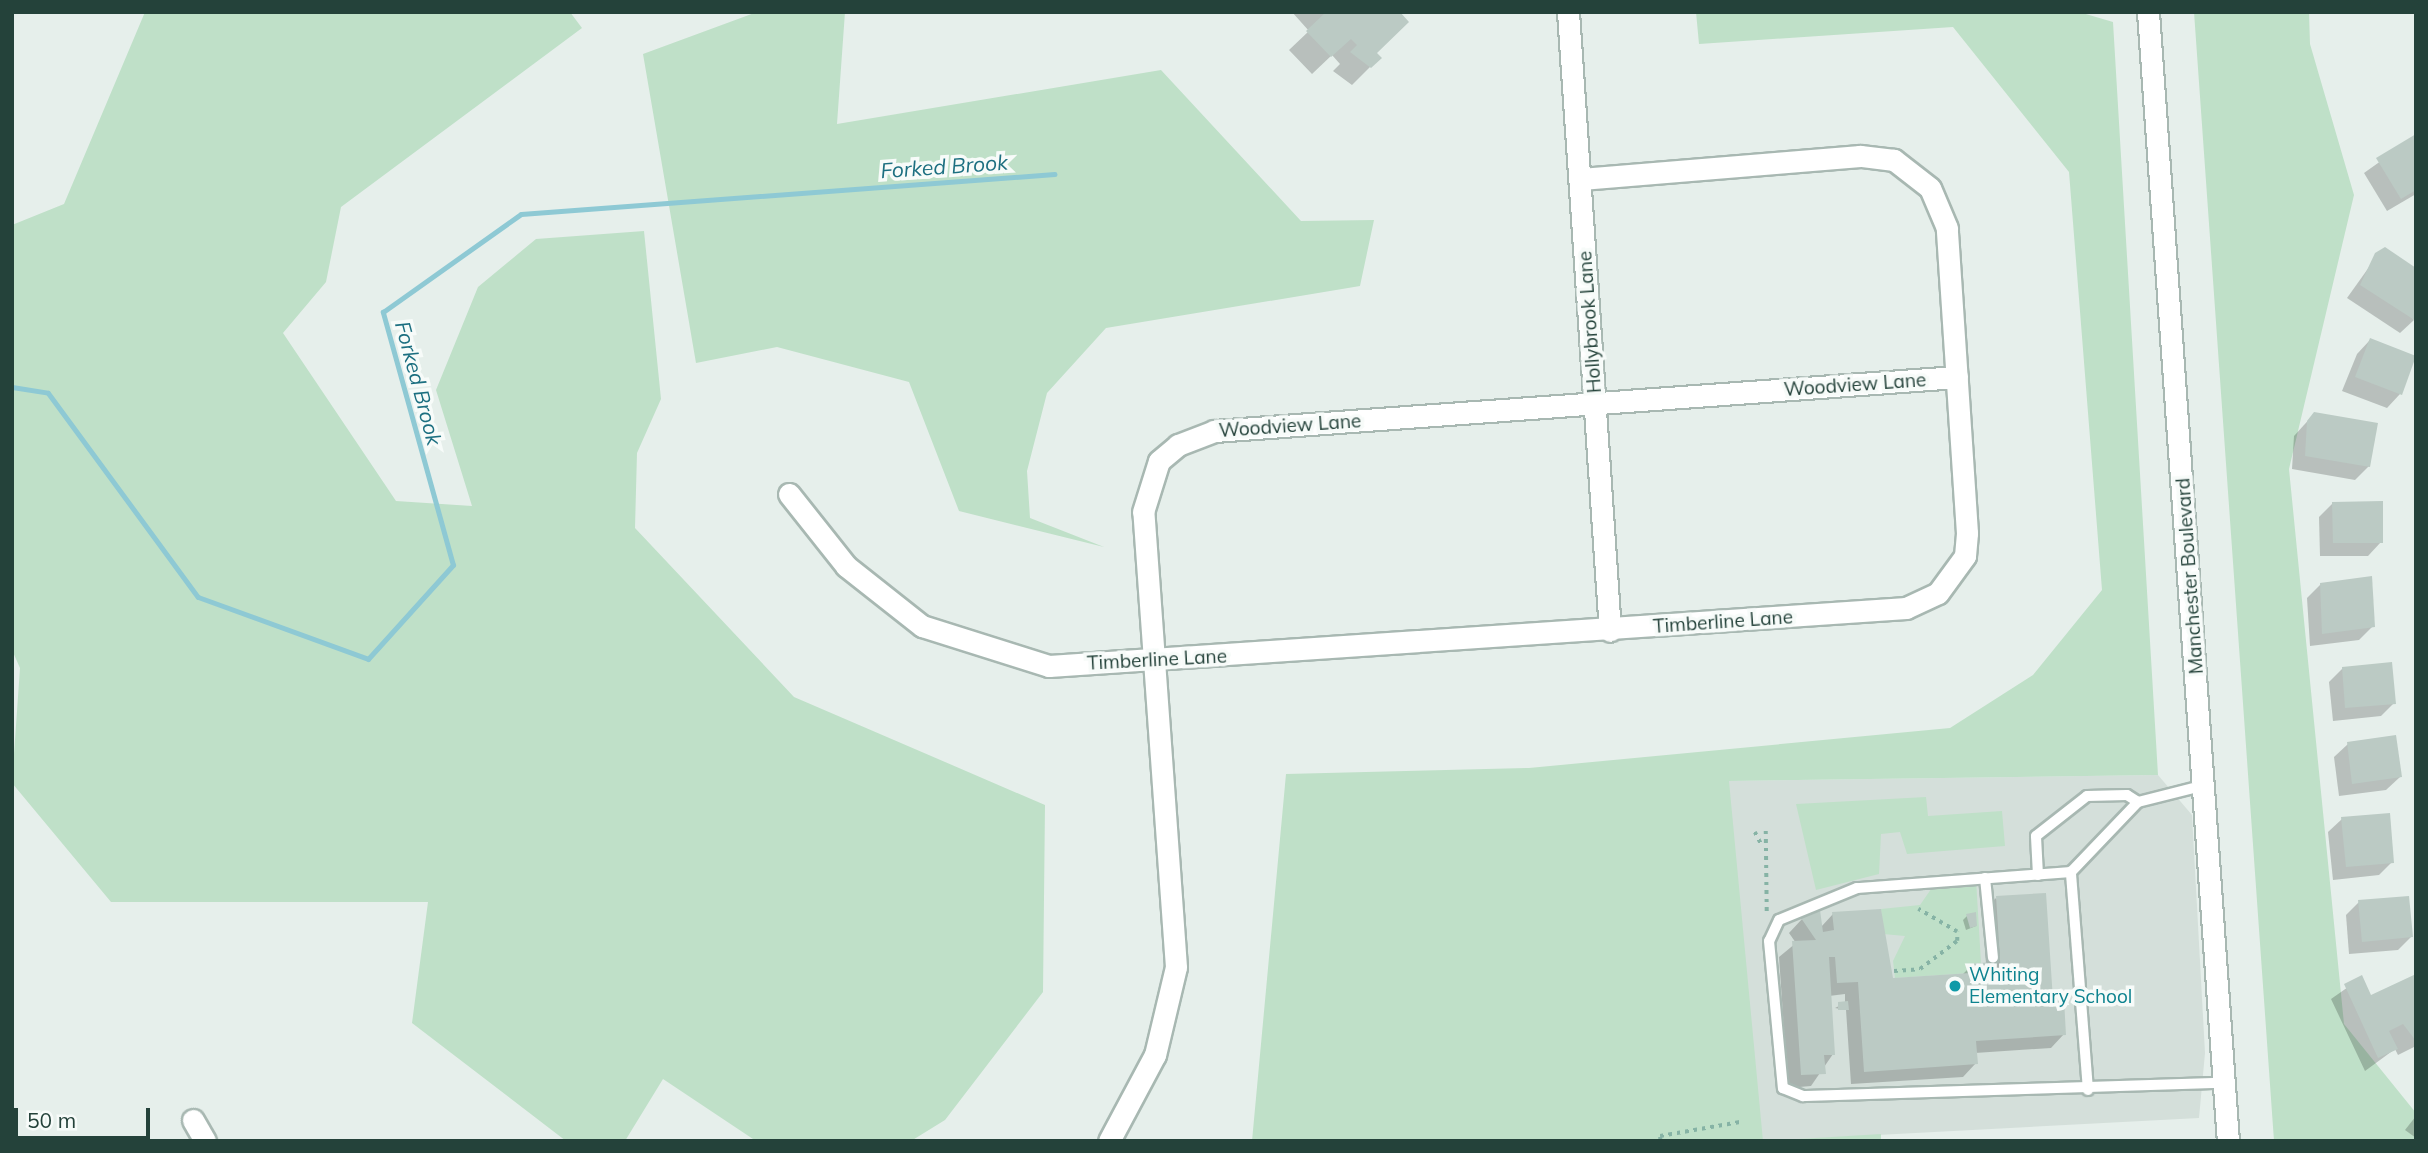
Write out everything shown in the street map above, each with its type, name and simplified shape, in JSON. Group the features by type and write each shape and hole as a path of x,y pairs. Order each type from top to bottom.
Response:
{"street":[{"name":"Hollybrook Lane","path":"1568,12 1610,631"},
{"name":"Manchester Boulevard","path":"2148,12 2206,784 2228,1141"},
{"name":"Timberline Lane","path":"789,494 846,566 922,625 1049,666 1610,631 1906,608 1938,593 1965,556 1967,533 1957,377 1941,208 1930,188 1894,160 1860,156 1581,179"},
{"name":"Woodview Lane","path":"1109,1141 1155,1055 1176,967 1143,512 1159,461 1178,445 1214,431 1957,377"},
{"path":"193,1121 205,1141"}],"lane":[{"path":"2206,784 2138,802 2071,872 1857,888 1789,913 1769,941 1779,1077 1792,1094 2088,1090 2224,1083"},
{"path":"2038,875 2036,836 2087,796 2127,795 2138,802"},
{"path":"2071,872 2088,1090"},
{"path":"1985,878 1993,958"}],"path":[{"path":"1766,831 1762,846 1769,941"},
{"path":"1755,832 1762,846"},
{"path":"1894,971 1920,969 1957,941 1957,932 1918,909"},
{"path":"1660,1141 1660,1136 1740,1122"}],"shaded area":[{"path":"2158,775 2192,815 2205,1053 2199,1118 1766,1141 1548,1141 1729,781"}],"green space":[{"path":"145,12 570,12 582,28 341,207 326,282 283,333 396,501 472,506 436,390 478,287 536,239 644,231 661,399 637,453 635,528 794,697 1045,805 1043,992 945,1120 911,1141 756,1141 663,1079 625,1141 566,1141 412,1023 428,902 111,902 12,783 20,668 12,650 12,225 64,204"},
{"path":"757,12 845,12 837,124 1161,70 1301,221 1374,220 1360,286 1106,328 1047,393 1027,471 1030,518 1104,547 959,511 909,382 777,347 696,363 643,54"},
{"path":"1696,12 2079,12 2113,22 2158,775 1729,781 1763,1141 1252,1141 1286,774 1529,768 1950,728 2033,675 2102,590 2069,172 1953,27 1699,44"},
{"path":"2194,12 2309,12 2310,44 2354,195 2289,469 2344,1024 2416,1113 2416,1141 2274,1141"},
{"path":"1926,797 1928,816 2002,811 2005,846 1907,854 1900,832 1881,834 1879,874 1816,890 1796,804"},
{"path":"1976,879 1981,963 1971,964 1971,973 1895,978 1893,961 1905,936 1883,934 1881,909 1920,905 1936,882"},
{"path":"1881,1134 1881,1141 1766,1141"}],"building":[{"path":"1326,12 1400,12 1409,22 1377,53 1382,58 1371,68 1350,52 1357,45 1351,39 1331,57 1306,31"},
{"path":"2416,134 2416,190 2401,199 2376,158"},
{"path":"2385,247 2416,268 2416,321 2360,285 2375,253"},
{"path":"2370,338 2416,356 2402,395 2355,377"},
{"path":"2314,412 2378,423 2370,467 2305,456 2307,421"},
{"path":"2383,501 2383,543 2333,543 2332,502"},
{"path":"2372,576 2375,627 2322,634 2320,583"},
{"path":"2392,662 2396,704 2345,708 2342,667"},
{"path":"2396,735 2402,777 2352,784 2347,742"},
{"path":"2390,813 2394,863 2346,867 2341,817"},
{"name":"Whiting Elementary School","path":"2046,893 2053,1000 2064,999 2066,1035 1976,1041 1978,1064 1864,1072 1858,982 1837,983 1835,957 1829,957 1835,1055 1824,1055 1826,1074 1801,1075 1792,941 1816,940 1801,918 1820,910 1823,932 1834,930 1832,912 1881,909 1893,978 1971,973 1971,964 1991,962 1992,976 2001,976 1996,896"},
{"path":"2409,896 2413,937 2362,942 2358,900"},
{"path":"1976,912 1977,926 1970,928 1966,914"},
{"path":"2416,974 2416,1041 2403,1024 2389,1031 2398,1049 2378,1058 2344,984 2362,975 2371,995"},
{"path":"1848,1001 1849,1010 1838,1010 1838,1002"}],"waterway":[{"name":"Forked Brook","path":"12,387 48,393 198,597 368,659 453,565 383,312 521,214 1055,174"}],"place":[{"name":"Whiting Elementary School","path":"1955,986"}]}
